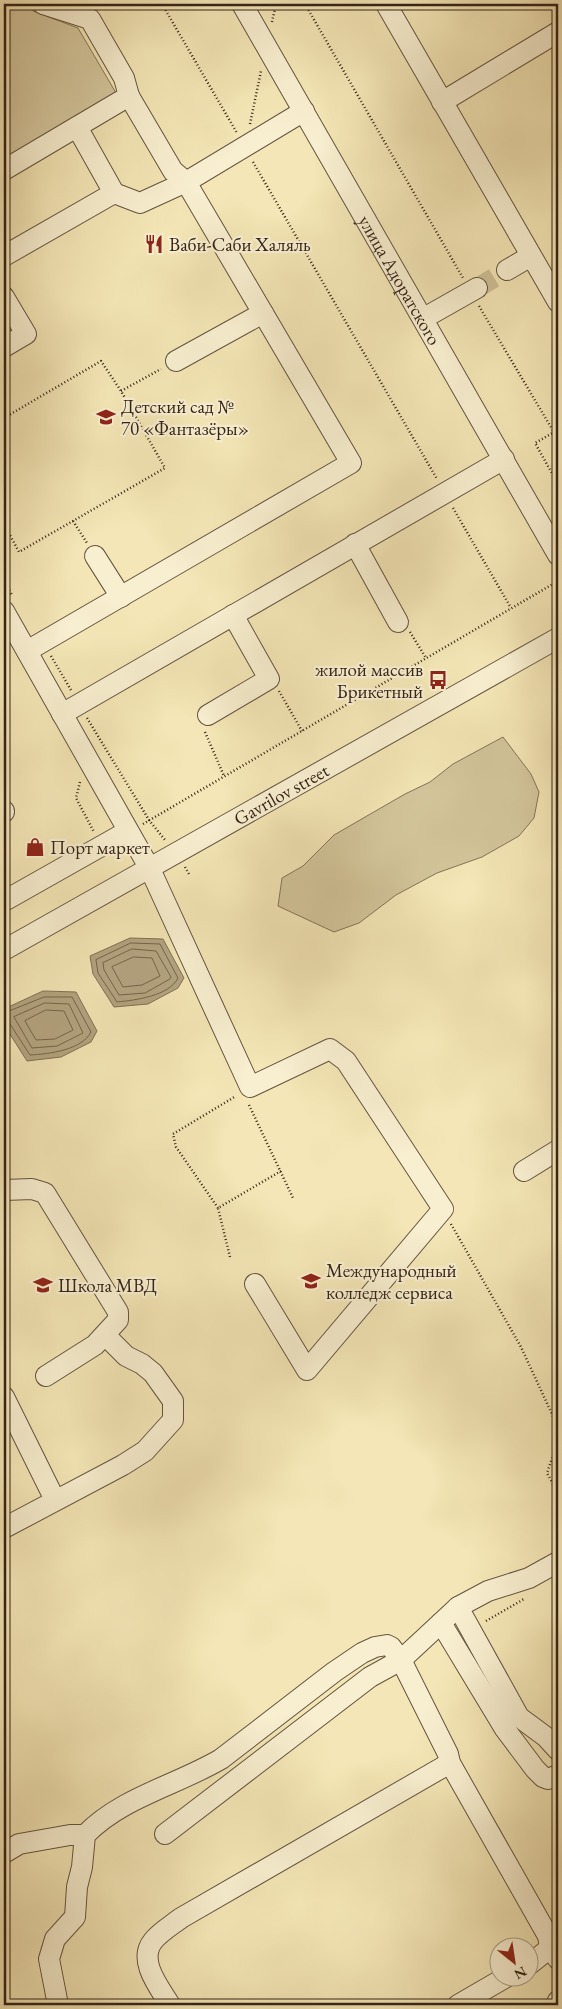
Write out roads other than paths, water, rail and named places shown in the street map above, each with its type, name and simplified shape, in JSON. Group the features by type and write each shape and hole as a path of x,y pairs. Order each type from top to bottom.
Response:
{"street":[{"path":"35,647 352,463 186,182 174,171 129,96 124,78 90,18 43,4"},
{"name":"улица Адоратского","path":"242,4 424,318 558,555"},
{"path":"386,4 558,302"},
{"path":"442,102 558,32"},
{"path":"4,170 129,96"},
{"path":"77,127 114,193 140,203 186,182 304,111"},
{"path":"4,256 114,193"},
{"path":"507,270 531,256"},
{"path":"424,318 474,290"},
{"path":"4,298 26,334 4,347"},
{"path":"176,361 263,313"},
{"path":"70,709 504,459"},
{"path":"355,544 398,622"},
{"path":"95,556 121,597"},
{"path":"9,606 70,709 86,758 150,869 250,1087 330,1049 346,1061 443,1210 307,1370 255,1284"},
{"path":"208,715 269,679 232,615"},
{"name":"Gavrilov street","path":"4,950 558,638"},
{"path":"4,902 128,832"},
{"path":"524,1171 558,1150"},
{"path":"4,1190 32,1188 45,1193 118,1312 118,1320 105,1335 46,1376"},
{"path":"4,1528 145,1451 174,1420 173,1401 153,1373 142,1364 126,1356 105,1335"},
{"path":"4,1397 55,1500"},
{"path":"165,1834 370,1677 401,1660 458,1607 488,1591 529,1578 558,1562"},
{"path":"458,1607 519,1717 546,1737 558,1750"},
{"path":"441,1623 505,1729 535,1769 542,1777 548,1779 558,1775"},
{"path":"58,2005 49,1958 55,1939 75,1917 77,1887 82,1867 84,1835 93,1826 132,1801 206,1768 221,1759 334,1672 375,1647 387,1645 391,1647 401,1660 448,1754 450,1763 548,1936 554,1953 540,1959"},
{"path":"170,2005 151,1973 147,1961 149,1947 154,1939 180,1918 450,1763"},
{"path":"9,1844 70,1835 84,1835"},
{"path":"458,2005 491,1986"},
{"path":"556,2005 558,2001"}],"water":[{"path":"130,938 163,939 184,978 178,988 148,1004 114,1007 93,974 90,956"},
{"path":"43,991 76,992 97,1031 91,1042 61,1057 27,1061 6,1028 4,1009"}],"tunnel":[{"path":"477,288 507,270"}],"place":[{"name":"Ваби-Саби Халяль","path":"154,244"},
{"name":"Детский сад № 70 «Фантазёры»","path":"106,417"},
{"name":"жилой массив Брикетный","path":"438,680"},
{"name":"Порт маркет","path":"35,847"},
{"name":"Международный колледж сервиса","path":"311,1281"},
{"name":"Школа МВД","path":"43,1285"}]}
